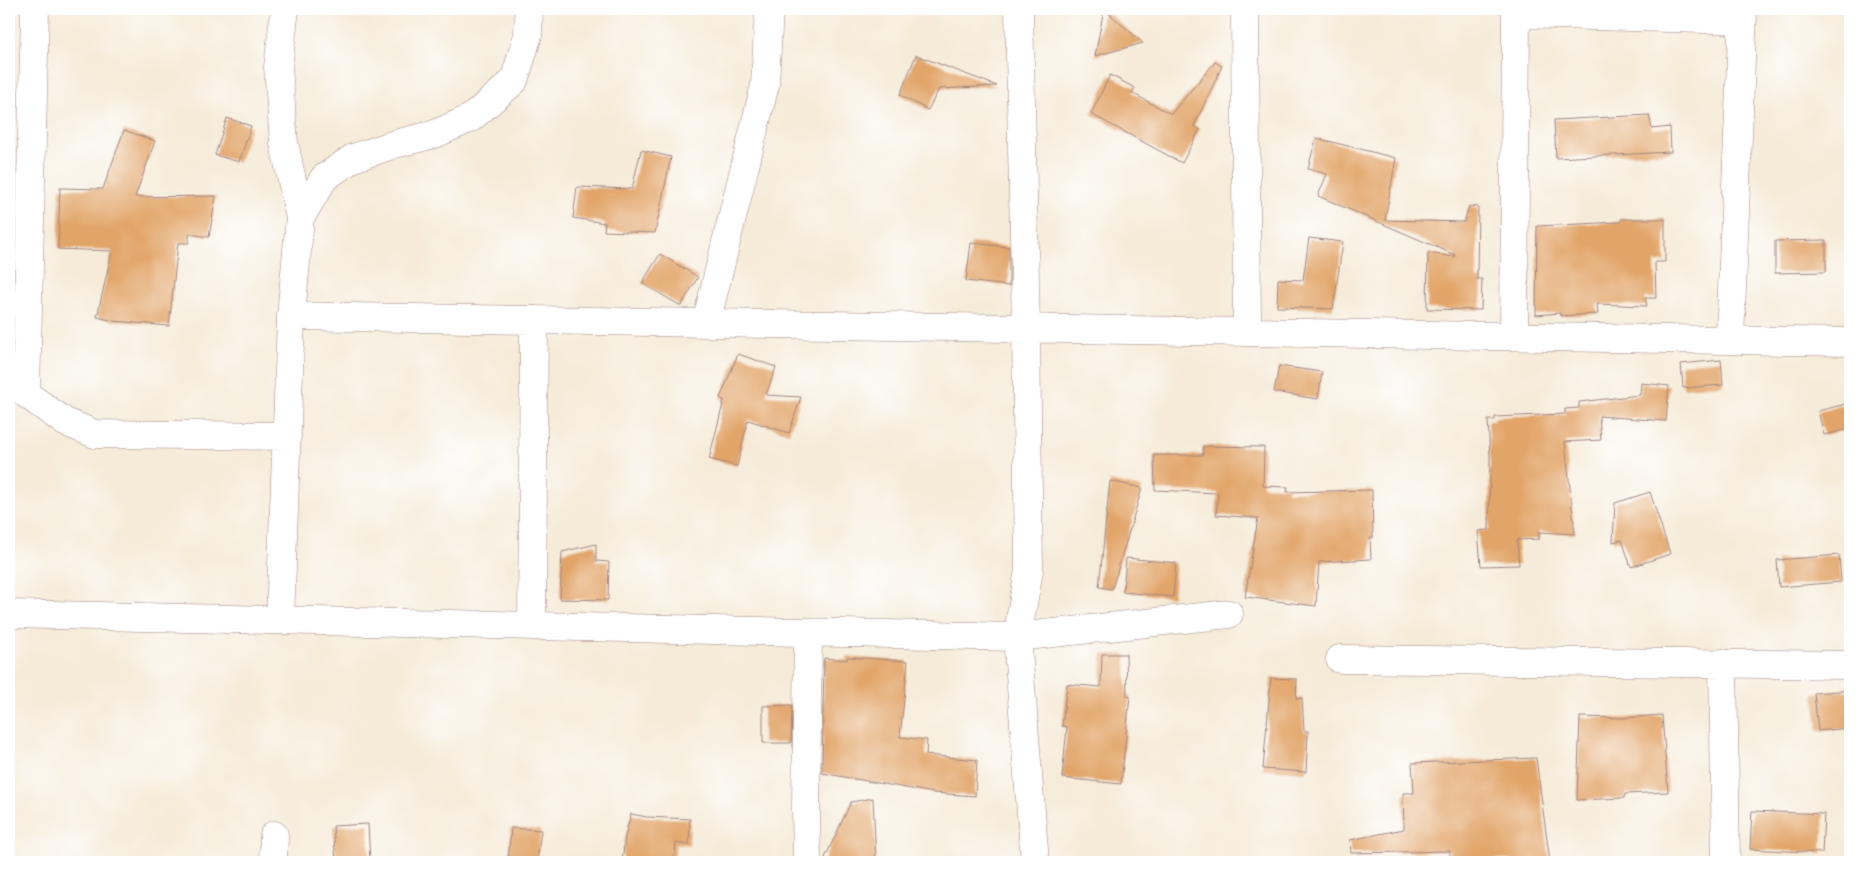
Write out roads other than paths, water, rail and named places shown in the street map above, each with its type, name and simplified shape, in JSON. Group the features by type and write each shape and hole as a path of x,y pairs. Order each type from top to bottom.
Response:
{"street":[{"path":"36,9 18,322 26,394 65,422 95,434 287,436"},
{"path":"280,620 291,316 300,218 284,143 278,66 285,9"},
{"path":"300,218 324,178 354,158 395,144 435,134 471,118 514,81 528,35 529,9"},
{"path":"706,323 765,85 769,9"},
{"path":"1019,9 1026,328 1028,570 1017,637 1035,862"},
{"path":"1245,9 1247,332"},
{"path":"1514,336 1516,12 1743,14 1730,340"},
{"path":"291,316 1850,342"},
{"path":"532,626 534,320"},
{"path":"9,614 1017,637 1228,614"},
{"path":"807,862 808,632"},
{"path":"1340,659 1850,665"},
{"path":"1723,663 1726,862"},
{"path":"274,836 274,862"}]}
